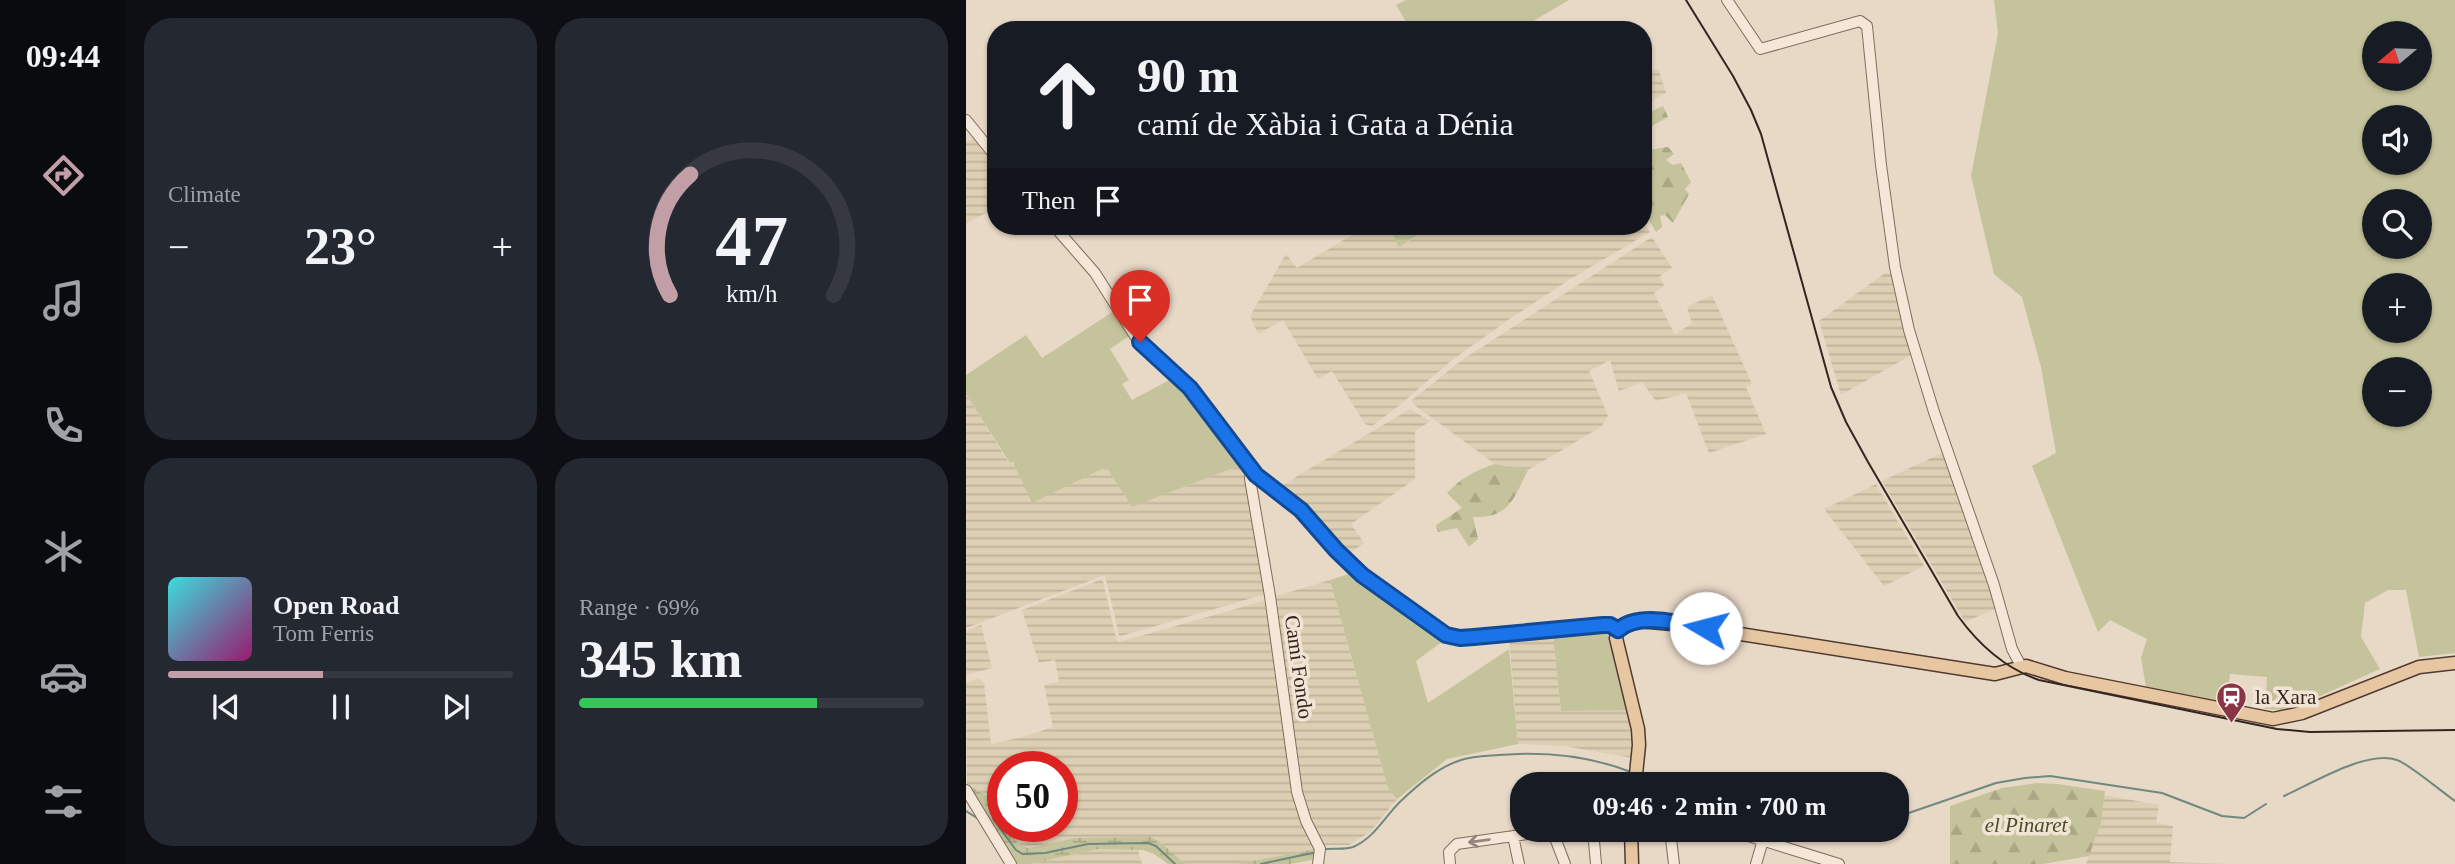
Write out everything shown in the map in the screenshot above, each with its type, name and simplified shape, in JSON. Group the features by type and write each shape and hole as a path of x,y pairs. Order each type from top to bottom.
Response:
{"main road":[{"path":"1636,772 1638,729 1618,652 1618,630 1633,622 1662,622 1995,674 2021,666 2031,667 2065,678 2273,719 2302,713 2419,667 2455,663"},
{"path":"1631,842 1632,864"}],"street":[{"path":"1727,0 1760,49 1860,21 1867,26 1881,165 1895,267 1909,330 1934,412 1991,573 2012,649 2021,666"},
{"path":"966,120 987,146"},
{"path":"1062,235 1095,273 1135,336 1190,388 1251,470 1301,510 1362,575 1446,635 1460,638 1603,625 1610,625 1618,630"},
{"name":"Camí Fondo","path":"1251,470 1250,479 1270,596 1297,792 1306,821 1321,849 1318,864"},
{"path":"966,790 1011,864"},
{"path":"1450,864 1448,855 1451,847 1457,844 1510,836"},
{"path":"1514,842 1519,864"},
{"path":"1558,842 1565,864"},
{"path":"1594,842 1596,864"},
{"path":"1671,842 1674,864"},
{"path":"1756,864 1762,842"},
{"path":"1772,842 1839,864"}],"shaded area":[{"path":"1652,69 1659,70 1666,93 1652,100"},
{"path":"976,137 987,151 987,212 966,223 966,142"},
{"path":"1352,235 1393,235 1399,247 1419,235 1645,235 1511,318 1452,360 1372,426 1365,424 1332,371 1318,379 1283,320 1258,334 1250,316 1286,254 1297,268"},
{"path":"1652,237 1672,268 1660,276 1664,286 1654,293 1675,335 1692,323 1687,307 1712,295 1752,384 1746,387 1766,434 1709,453 1686,393 1656,401 1642,382 1619,391 1610,360 1589,371 1608,416 1601,427 1528,470 1495,464 1413,404 1412,400 1462,360"},
{"path":"1885,273 1893,274 1913,354 1841,395 1819,321"},
{"path":"966,394 1009,463 1087,476 1106,467 1132,507 1241,465 1246,473 1266,594 1121,636 1105,575 966,628"},
{"path":"1410,409 1430,421 1415,431 1415,479 1351,524 1364,543 1347,555 1279,487"},
{"path":"1946,451 1999,607 1965,622 1882,481"},
{"path":"1876,484 1924,566 1884,586 1824,509"},
{"path":"1100,580 1103,581 1119,642 1267,600 1294,793 1315,849 1237,864 1185,864 1160,842 1078,838 1078,751 987,751 987,796 967,784 966,682 979,679 984,683 991,744 1053,727 1044,685 1059,682 1055,660 1039,663 1022,610"},
{"path":"1330,580 1388,788 1397,799 1370,832 1349,845 1323,845 1312,828 1302,797 1273,597"},
{"path":"981,625 992,668 966,675 966,631"},
{"path":"1553,634 1561,710 1630,710 1633,721 1633,758 1564,746 1518,744 1509,638"},
{"path":"2104,795 2159,805 2156,823 2173,826 2170,862 2233,864 2086,864 2101,823"},
{"path":"1017,842 1056,842 1028,848"},
{"path":"1098,849 1138,850 1142,864 1030,864"}],"green space":[{"path":"1406,0 1569,0 1533,21 1406,21 1396,5"},
{"path":"1994,0 2455,0 2455,653 2419,657 2406,590 2388,590 2365,603 2361,637 2380,669 2289,710 2265,709 2267,677 2230,674 2226,703 2146,687 2141,658 2147,639 2110,620 2098,632 2032,466 2056,453 2041,367 2022,297 1994,274 1971,176 1998,33"},
{"path":"1663,106 1668,117 1652,126 1652,111"},
{"path":"1668,147 1674,154 1666,160 1673,165 1681,163 1691,182 1685,189 1689,194 1673,223 1665,215 1660,216 1662,227 1656,232 1652,225 1652,149"},
{"path":"1393,235 1418,235 1399,247"},
{"path":"1114,311 1131,335 1110,349 1129,380 1122,384 1132,400 1175,377 1241,465 1132,507 1106,467 1032,503 1013,462 1010,463 966,394 966,375 1026,335 1042,358"},
{"path":"1495,464 1528,470 1509,505 1495,514 1473,517 1478,539 1469,547 1457,528 1438,532 1436,525 1462,508 1447,493 1469,475"},
{"path":"1355,572 1447,638 1416,661 1428,703 1509,649 1518,744 1447,759 1397,799 1388,788 1330,580"},
{"path":"1604,631 1611,640 1630,710 1561,711 1553,634"},
{"name":"el Pinaret","path":"2037,783 2105,791 2101,823 2089,856 2043,864 1950,864 1950,806 2002,788"},
{"path":"967,784 987,796 987,817"},
{"path":"1151,837 1185,864 1168,864 1143,850 1098,849 1030,864 1015,864 1002,842 1017,842 1028,848 1056,842 1078,842 1078,838"},
{"path":"1315,849 1317,859 1290,864 1237,864"}],"waterway":[{"path":"1326,849 1350,848 1361,843 1423,781 1437,771 1466,759 1480,756 1549,754 1582,758 1631,772"},
{"path":"2284,796 2340,769 2371,759 2385,758 2397,760 2417,772 2455,801"},
{"path":"1909,813 1996,783 2050,776 2162,793 2222,816 2244,818 2266,804"},
{"path":"966,811 977,818"},
{"path":"1010,842 1023,854 1045,853 1088,844 1148,843 1156,846 1175,864"},
{"path":"1261,864 1317,852"}],"tram line":[{"path":"1686,0 1733,76 1761,134 1831,387 1846,422 1958,616 1984,646 2015,669 2039,680 2277,729 2310,732 2455,730"}],"place":[{"name":"la Xara","path":"2232,724"}],"route":[{"path":"1140,342 1190,388 1256,475 1301,510 1362,575 1446,635 1460,638 1603,625 1610,625 1618,630 1626,624 1639,621 1706,628"}]}
